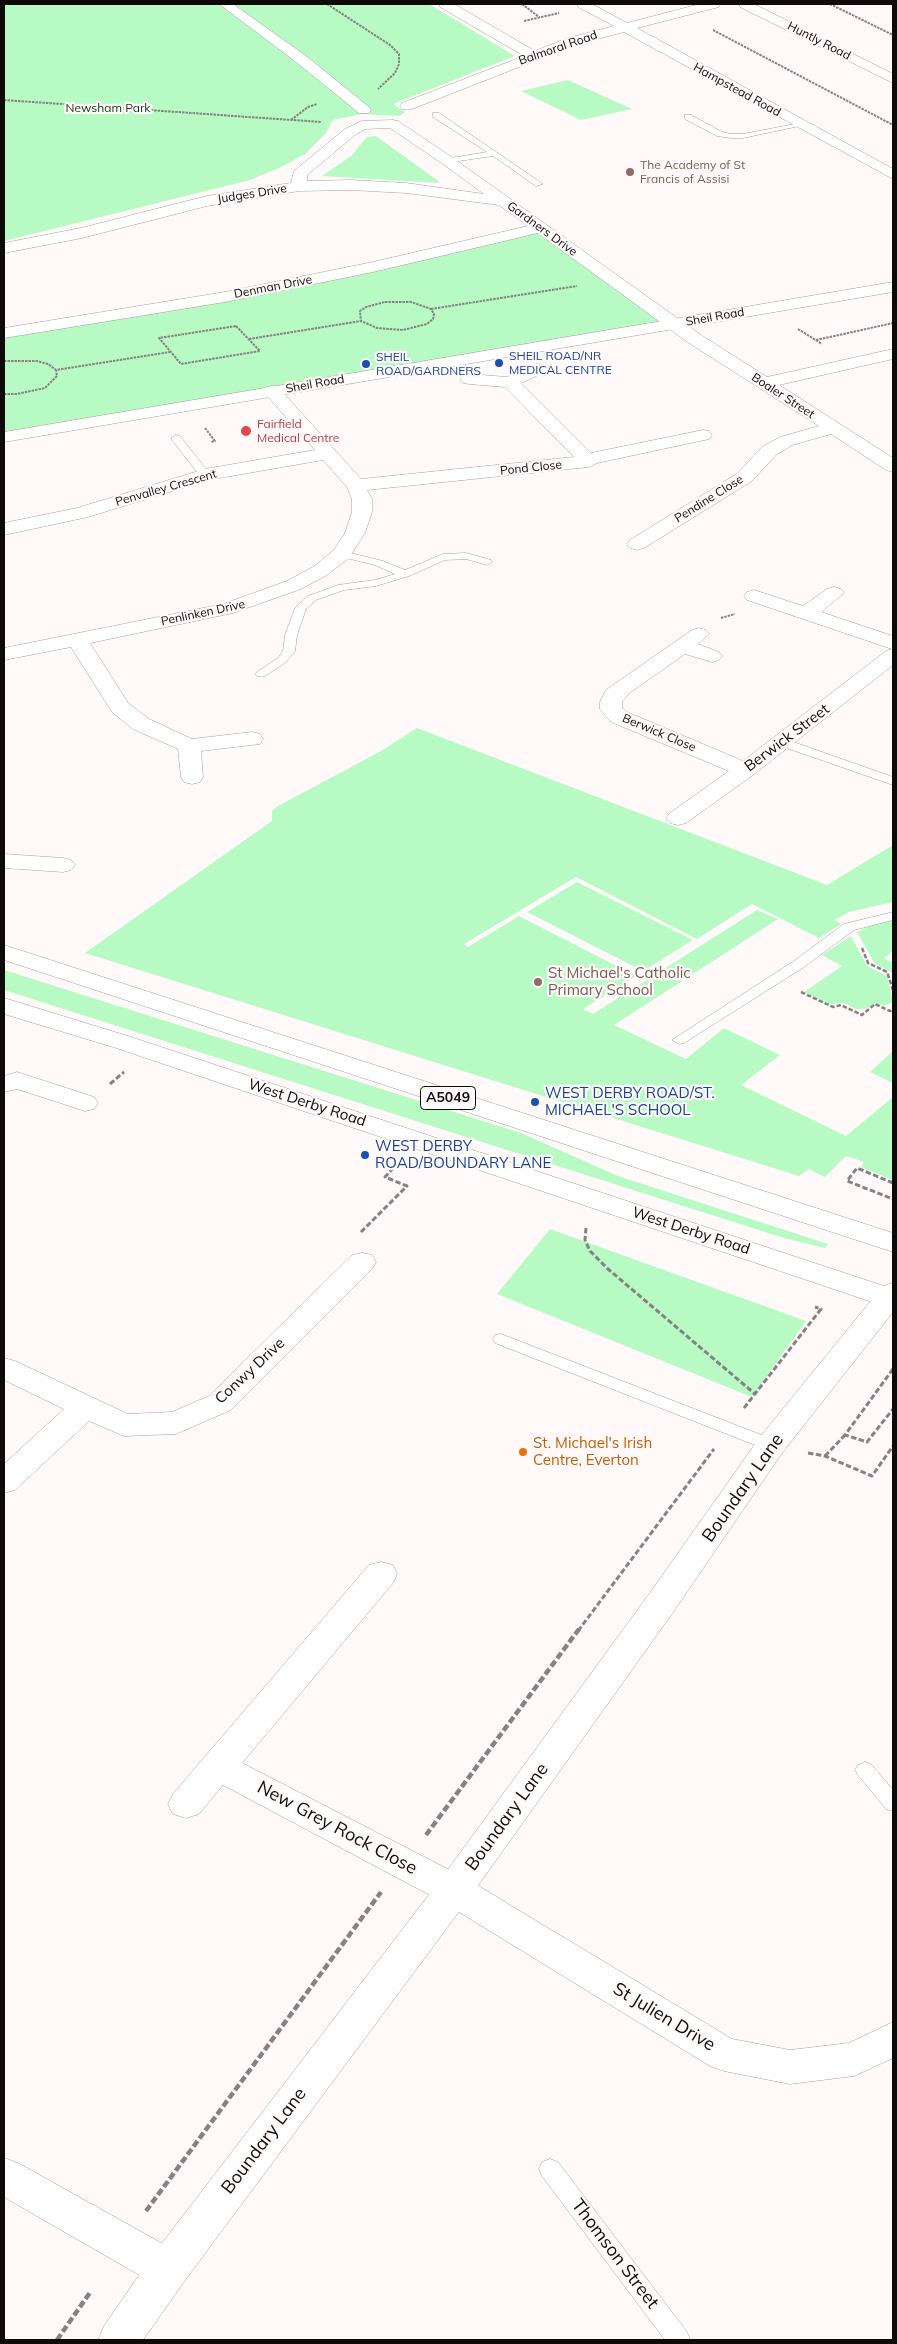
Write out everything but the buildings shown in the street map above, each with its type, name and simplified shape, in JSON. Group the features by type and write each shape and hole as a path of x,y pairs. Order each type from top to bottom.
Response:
{"main road":[{"path":"225,4 349,96 364,110"},
{"path":"445,4 534,56"},
{"name":"Balmoral Road","path":"407,106 534,56 622,27 714,4"},
{"name":"Huntly Road","path":"746,4 893,79"},
{"name":"Hampstead Road","path":"589,5 622,27 893,175"},
{"name":"Gardners Drive","path":"362,125 393,124 409,134 674,324"},
{"path":"299,186 299,174 350,132 362,125"},
{"name":"Judges Drive","path":"4,248 82,233 207,201 299,186 351,185 406,188 456,194 504,203"},
{"name":"Denman Drive","path":"4,333 216,298 373,267 540,228"},
{"name":"Sheil Road","path":"4,437 893,287"},
{"name":"Boaler Street","path":"674,324 893,466"},
{"path":"765,383 893,354"},
{"path":"469,379 510,382 537,369"},
{"path":"510,382 589,461"},
{"name":"Penlinken Drive","path":"4,654 226,609 250,602 294,585 320,571 342,554 355,533 362,512 362,499 356,485 272,391"},
{"name":"Pendine Close","path":"637,544 745,477 769,451 786,441 833,428"},
{"name":"Pond Close","path":"356,485 589,461 703,434"},
{"name":"Penvalley Crescent","path":"4,529 81,513 205,475 329,453"},
{"path":"806,613 834,593"},
{"path":"754,596 893,643"},
{"path":"76,638 120,707 141,724 189,746 252,739"},
{"name":"Berwick Close","path":"712,656 691,640 614,695 611,709 619,717 745,770"},
{"name":"Berwick Street","path":"678,818 782,742 893,655"},
{"path":"869,675 893,684"},
{"path":"189,746 192,777"},
{"path":"4,861 63,865"},
{"name":"A5049","path":"4,952 893,1243"},
{"name":"West Derby Road","path":"4,1006 151,1052 892,1296"},
{"path":"4,1084 17,1080 85,1103"},
{"name":"Conwy Drive","path":"4,1368 124,1425 176,1423 220,1403 362,1262"},
{"name":"Boundary Lane","path":"119,2340 168,2269 454,1890 772,1446 857,1336 892,1296"},
{"path":"4,1482 86,1407"},
{"path":"186,1804 381,1574"},
{"name":"New Grey Rock Close","path":"219,1766 454,1890"},
{"name":"St Julien Drive","path":"454,1890 724,2054 790,2067 854,2059 893,2039"},
{"path":"4,2176 168,2269"}],"lane":[{"path":"436,115 539,184"},
{"path":"688,117 720,134 732,136 743,136 800,125"},
{"path":"448,161 494,153"},
{"path":"176,438 205,475"},
{"path":"342,554 379,563 405,574"},
{"path":"261,674 278,664 288,651 291,635 301,608 312,598 327,591 376,583 405,574 443,557 466,556 487,562"},
{"path":"782,742 893,781"},
{"path":"679,1040 799,964 849,927 893,916"},
{"path":"501,1339 772,1446"},
{"path":"865,1770 893,1803"},
{"name":"Thomson Street","path":"550,2169 679,2340"}],"path":[{"path":"327,4 390,45 399,54 399,64 395,73 382,88 373,92 349,96"},
{"path":"522,4 539,17"},
{"path":"830,4 893,35"},
{"path":"488,30 589,5"},
{"path":"679,12 893,125"},
{"path":"4,100 362,125"},
{"path":"361,321 360,311 373,304 385,302 411,302 431,309 614,281"},
{"path":"765,308 852,364"},
{"path":"248,339 361,321 377,328 390,330 417,327 433,319 434,314 431,309"},
{"path":"816,340 893,322"},
{"path":"236,326 248,339 260,352 181,364 159,338 236,326"},
{"path":"56,370 170,352"},
{"path":"4,360 36,361 48,364 56,370 57,376 45,388 32,392 4,394"},
{"path":"861,946 868,963 887,972 893,990"},
{"path":"773,980 833,1007 841,1006 862,1015 876,1004 890,1011 893,1008"},
{"path":"85,1103 151,1052"},
{"path":"362,1262 378,1245 356,1237 407,1186 385,1177 397,1164 404,1166"},
{"path":"893,1182 857,1168 847,1181 893,1199"},
{"path":"595,1230 586,1228 585,1240 590,1251 684,1335 755,1394"},
{"path":"738,1416 821,1309 811,1306"},
{"path":"825,1456 845,1435 893,1369"},
{"path":"845,1435 867,1442 893,1409"},
{"path":"424,1838 716,1446"},
{"path":"772,1446 825,1456 872,1476 893,1446"},
{"path":"146,2211 382,1890"},
{"path":"57,2340 92,2291"}],"green space":[{"name":"Newsham Park","path":"4,4 429,4 515,56 393,104 405,112 399,116 362,114 333,120 326,133 305,154 250,180 4,241"},
{"path":"568,80 632,109 581,120 521,91"},
{"path":"376,136 440,183 322,176 351,156 367,137"},
{"path":"539,228 674,324 4,437 4,333 174,307"},
{"name":"St Michael's Catholic Primary School","path":"417,728 827,885 893,845 893,902 849,912 835,920 841,924 819,938 752,904 697,939 576,877 464,944 468,947 519,916 636,976 583,1009 593,1014 757,910 778,919 614,1025 686,1059 724,1028 780,1055 741,1085 846,1136 893,1097 893,1180 861,1167 864,1162 846,1156 825,1177 809,1169 799,1176 85,953 272,821 272,811 278,806 381,751"},
{"path":"577,882 693,940 643,971 527,912"},
{"path":"893,920 893,951 884,958 893,963 893,973 875,964 857,932 872,925"},
{"path":"851,936 867,966 887,976 893,1002 884,1006 875,1003 866,1009 855,1009 844,1003 829,1004 804,992 842,966 822,955"},
{"path":"4,970 521,1133 618,1176 828,1244 825,1248 784,1238 4,990"},
{"path":"893,1051 893,1083 870,1072"},
{"path":"550,1229 806,1321 752,1397 497,1294"}],"place":[{"name":"The Academy of St Francis of Assisi","path":"630,172"},
{"name":"SHEIL ROAD/NR MEDICAL CENTRE","path":"499,363"},
{"name":"SHEIL ROAD/GARDNERS","path":"366,364"},
{"name":"Fairfield Medical Centre","path":"246,431"},
{"name":"St Michael's Catholic Primary School","path":"538,982"},
{"name":"WEST DERBY ROAD/ST. MICHAEL'S SCHOOL","path":"535,1102"},
{"name":"WEST DERBY ROAD/BOUNDARY LANE","path":"365,1155"},
{"name":"St. Michael's Irish Centre, Everton","path":"523,1452"}]}
